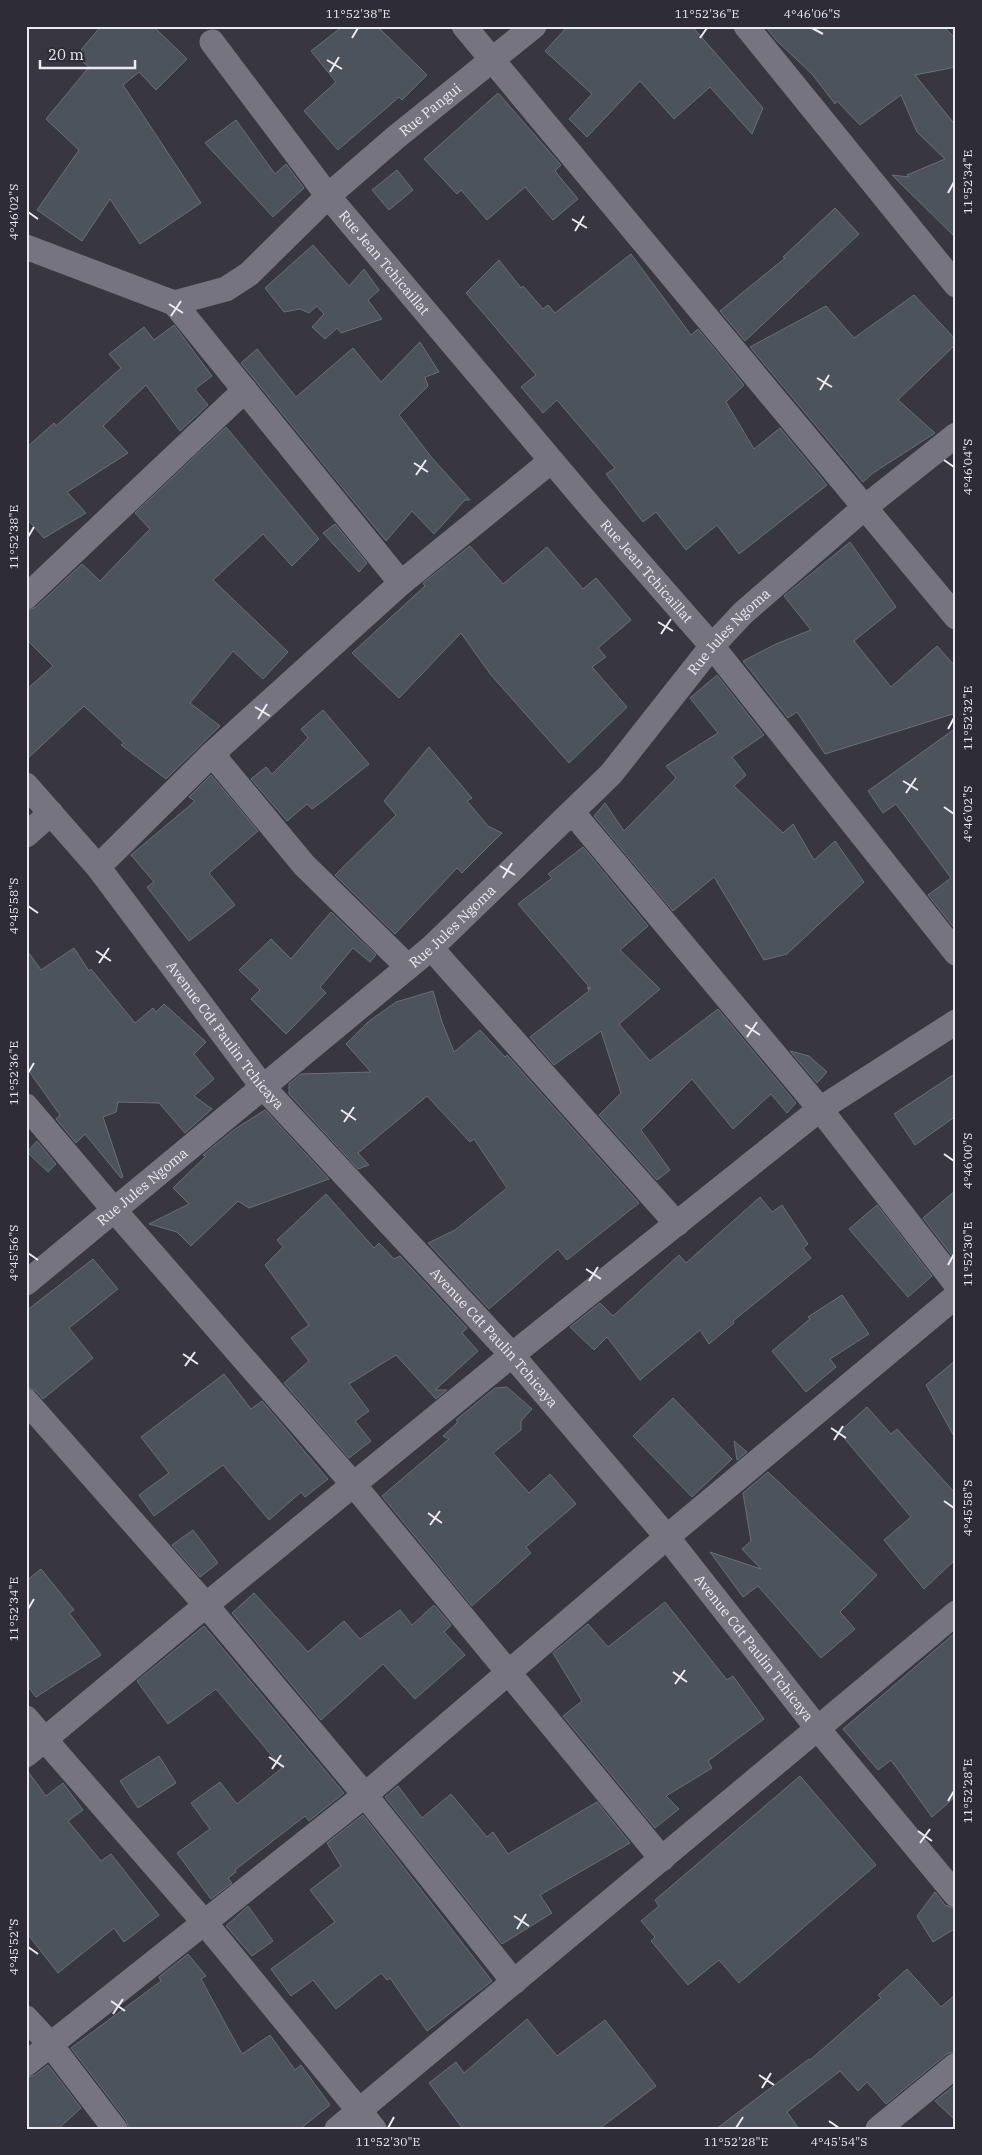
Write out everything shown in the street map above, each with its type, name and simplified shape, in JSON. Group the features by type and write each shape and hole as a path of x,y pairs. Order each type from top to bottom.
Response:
{"street":[{"path":"464,26 956,617"},
{"name":"Rue Pangui","path":"174,302 226,289 249,274 328,196 395,138 494,61 534,26"},
{"path":"746,26 956,285"},
{"name":"Rue Jean Tchicaillat","path":"212,42 328,196 551,461 712,646 956,952"},
{"path":"26,247 174,302 401,583"},
{"path":"26,596 245,390"},
{"name":"Rue Jules Ngoma","path":"26,1283 431,948 573,813 611,774 712,646 743,613 864,508 956,435"},
{"path":"98,867 212,754 401,583 551,461"},
{"path":"212,754 304,865 408,967"},
{"name":"Avenue Cdt Paulin Tchicaya","path":"26,786 98,867 262,1086 512,1355 667,1538 818,1729 956,1895"},
{"path":"26,834 51,813"},
{"path":"573,813 820,1109 956,1284"},
{"path":"431,948 677,1224"},
{"path":"35,1747 512,1355 820,1109 956,1022"},
{"path":"26,1106 354,1485 662,1859"},
{"path":"26,2064 365,1795 667,1538 956,1296"},
{"path":"26,1401 206,1605 365,1795 514,1982"},
{"path":"336,2129 366,2120 514,1982 956,1613"},
{"path":"26,1718 35,1747 204,1922 366,2120"},
{"path":"26,2018 50,2044 115,2129"},
{"path":"878,2129 956,2065"}],"building":[{"path":"101,26 153,26 187,59 156,90 139,72 123,85 201,203 140,244 110,199 82,241 37,210 79,150 46,119 89,67 76,56"},
{"path":"343,26 377,26 427,75 402,100 399,97 338,150 304,111 336,82 311,51"},
{"path":"568,26 692,26 763,108 752,134 710,87 674,119 640,81 587,137 569,119 592,94 545,51"},
{"path":"765,26 943,26 956,39 956,67 915,75 956,126 956,238 892,175 909,177 907,175 945,159 917,132 901,95 860,125 837,101 835,104 812,74 777,41"},
{"path":"498,93 561,165 555,171 578,199 553,220 525,187 487,220 461,190 457,194 424,159"},
{"path":"236,120 275,174 286,164 304,188 273,217 205,143"},
{"path":"397,170 413,190 389,210 372,190"},
{"path":"835,208 859,234 745,341 720,311 785,258 783,257"},
{"path":"313,245 349,286 364,269 379,290 368,300 382,319 341,333 337,328 325,339 312,327 324,314 317,306 309,313 300,309 284,312 265,288"},
{"path":"631,254 691,335 698,329 744,385 726,402 754,449 780,428 827,485 739,554 717,525 686,550 656,512 643,522 606,474 615,468 557,400 543,413 521,387 536,375 466,293 499,260 521,288 523,286 543,309 548,305 555,313"},
{"path":"914,295 956,340 956,344 898,400 935,433 873,473 863,482 750,347 826,306 854,338"},
{"path":"174,325 212,376 195,389 208,405 180,431 146,385 103,426 128,453 67,492 86,513 44,538 26,518 26,448 54,423 56,426 121,368 109,354 144,327 154,340"},
{"path":"420,342 439,372 425,377 428,386 399,415 432,458 470,500 465,500 434,534 412,511 386,541 241,363 257,349 296,397 353,348 381,382"},
{"path":"226,427 319,539 292,566 263,534 213,580 288,652 263,679 233,651 190,703 220,726 166,779 121,745 124,743 84,706 26,760 26,690 53,666 26,639 26,611 36,607 82,564 100,581 150,529 135,513"},
{"path":"335,524 367,563 359,572 323,533"},
{"path":"850,542 896,607 854,641 891,687 937,646 956,667 956,713 825,754 797,712 788,718 743,661 776,644 811,630 784,596"},
{"path":"470,546 503,584 547,547 583,589 596,578 631,620 598,648 606,657 592,667 627,707 569,763 491,675 461,633 399,698 352,653 425,586 423,583"},
{"path":"717,675 764,735 732,757 746,775 734,786 783,833 793,824 814,860 835,841 864,882 787,954 764,960 714,877 673,911 594,816 605,803 624,831 676,778 666,766 718,733 690,698"},
{"path":"323,710 369,764 312,809 307,804 287,821 251,779 266,767 272,774 308,738 301,729"},
{"path":"956,728 956,930 928,895 951,878 896,804 883,813 868,791"},
{"path":"429,747 472,798 467,801 488,826 502,833 462,873 457,868 395,934 335,875 396,815 384,801"},
{"path":"211,775 258,831 209,873 235,905 189,941 147,887 154,882 131,855 195,801 189,797"},
{"path":"583,847 648,926 620,950 660,989 619,1024 650,1061 718,1009 796,1103 787,1113 771,1094 733,1129 692,1079 641,1130 670,1170 657,1180 599,1115 621,1093 601,1031 554,1065 530,1037 589,991 587,987 591,989 518,904 552,878 548,874"},
{"path":"331,912 376,955 370,962 353,948 320,987 326,993 286,1034 251,999 260,990 239,970 271,939 291,959"},
{"path":"74,948 89,971 91,969 135,1023 153,1008 156,1012 164,1004 206,1042 194,1054 214,1079 194,1096 212,1109 185,1133 159,1103 118,1102 116,1112 103,1117 123,1177 121,1178 85,1134 76,1143 56,1119 60,1115 26,1067 26,949 41,970"},
{"path":"433,991 442,1022 454,1052 480,1030 505,1057 507,1055 639,1203 567,1260 558,1249 489,1309 428,1243 455,1230 507,1188 474,1139 470,1142 427,1096 358,1153 369,1165 358,1169 289,1094 289,1084 301,1074 371,1072 346,1044 368,1022 396,1002"},
{"path":"790,1051 809,1056 827,1072 817,1083"},
{"path":"956,1073 956,1116 915,1145 894,1114"},
{"path":"265,1110 329,1179 249,1208 238,1201 191,1246 177,1232 149,1224 189,1204 173,1188 206,1156 203,1155 235,1129"},
{"path":"37,1141 56,1164 48,1172 27,1152"},
{"path":"956,1190 956,1255 953,1257 923,1218"},
{"path":"326,1194 374,1248 379,1243 394,1259 400,1256 467,1328 462,1333 478,1351 435,1390 447,1390 436,1399 396,1355 349,1384 369,1411 355,1421 371,1441 349,1458 284,1383 309,1361 291,1338 309,1325 265,1265 283,1247 277,1240"},
{"path":"760,1197 772,1212 782,1205 808,1244 803,1248 811,1258 733,1321 734,1323 709,1344 700,1330 640,1380 607,1337 594,1350 570,1327 600,1303 613,1316 679,1255 686,1263"},
{"path":"877,1205 932,1276 908,1297 849,1229"},
{"path":"93,1259 118,1289 69,1328 93,1358 43,1399 36,1391 26,1387 26,1311"},
{"path":"842,1295 869,1334 830,1359 836,1367 806,1392 772,1351 810,1319 808,1317"},
{"path":"956,1360 956,1440 926,1385"},
{"path":"224,1374 251,1409 262,1401 328,1479 305,1497 301,1492 269,1520 223,1465 154,1516 139,1495 169,1473 141,1437"},
{"path":"507,1387 532,1409 521,1421 521,1430 493,1453 529,1493 550,1474 576,1504 526,1547 531,1553 472,1606 382,1496 449,1439 443,1436 458,1422 456,1420 495,1388"},
{"path":"673,1398 732,1459 692,1497 633,1436"},
{"path":"867,1407 891,1434 897,1429 956,1494 956,1559 924,1589 884,1540 911,1517 839,1432"},
{"path":"734,1441 747,1452 737,1460"},
{"path":"768,1472 877,1575 840,1612 855,1629 821,1658 758,1586 743,1597 710,1552 761,1569 742,1549 751,1541 743,1493"},
{"path":"193,1530 218,1563 200,1577 172,1545"},
{"path":"41,1569 74,1610 69,1613 101,1655 36,1697 26,1684 26,1581"},
{"path":"254,1593 308,1652 344,1621 360,1639 400,1610 412,1625 434,1605 451,1625 444,1632 465,1655 415,1699 383,1664 321,1720 232,1613"},
{"path":"665,1602 727,1680 733,1676 764,1719 708,1761 712,1768 666,1796 679,1809 655,1828 563,1716 582,1701 553,1653 588,1624 608,1647"},
{"path":"204,1626 344,1793 309,1821 305,1816 235,1870 236,1872 228,1878 232,1883 211,1899 177,1853 210,1829 191,1803 220,1782 237,1804 282,1768 216,1689 168,1724 137,1681"},
{"path":"956,1632 956,1796 932,1817 891,1760 878,1770 843,1729"},
{"path":"159,1756 176,1783 138,1808 120,1781"},
{"path":"26,1769 46,1796 63,1783 83,1810 68,1821 101,1861 111,1854 159,1915 124,1942 114,1928 58,1973 26,1932"},
{"path":"800,1776 876,1865 739,1983 719,1960 688,1985 651,1941 655,1937 641,1921 659,1906 655,1900"},
{"path":"398,1786 422,1818 451,1794 487,1837 493,1832 508,1854 597,1802 630,1843 540,1895 552,1913 502,1944 385,1797"},
{"path":"363,1815 492,1981 427,2031 390,1978 387,1980 381,1973 336,2009 313,1980 291,1996 271,1969 335,1922 310,1890 341,1866 327,1843"},
{"path":"935,1892 945,1905 956,1909 956,1928 933,1942 917,1916"},
{"path":"248,1906 273,1941 252,1956 226,1926"},
{"path":"188,1954 206,1976 201,1979 242,2054 270,2035 295,2070 301,2065 330,2105 300,2129 129,2129 126,2120 71,2048 161,1981 159,1977"},
{"path":"907,1969 941,2007 956,1994 955,2051 947,2054 886,2104 867,2082 858,2091 840,2071 787,2112 799,2129 716,2129 810,2060 881,1998 878,1995"},
{"path":"527,2019 557,2056 605,2020 656,2086 599,2129 463,2129 429,2083 456,2062 464,2073"},
{"path":"48,2065 81,2108 58,2129 26,2129 26,2078 35,2075"},
{"path":"956,2084 956,2121 935,2101"}]}
